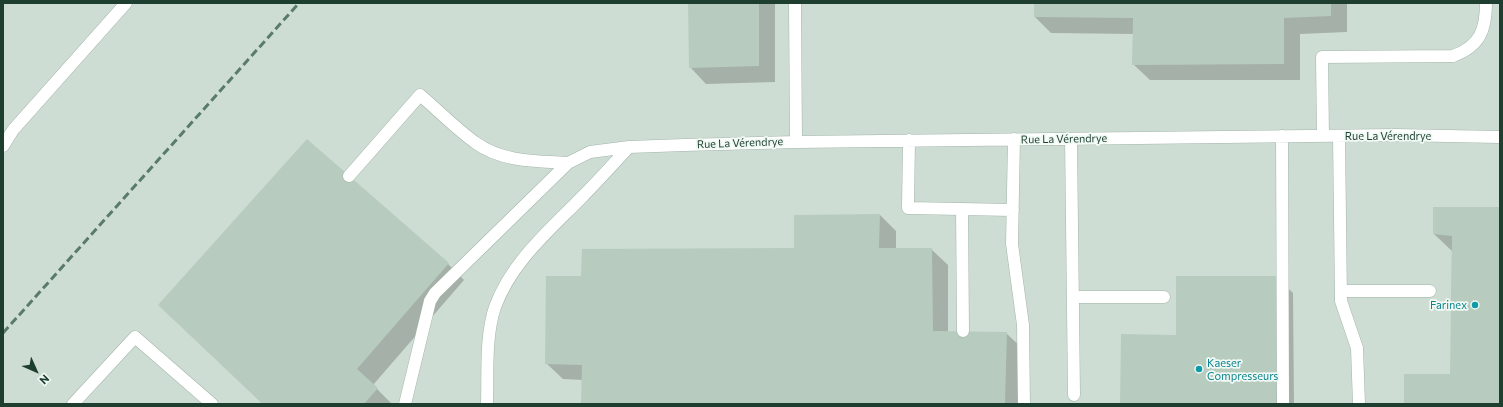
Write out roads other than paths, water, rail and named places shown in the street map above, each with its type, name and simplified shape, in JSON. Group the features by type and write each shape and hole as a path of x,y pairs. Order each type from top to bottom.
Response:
{"street":[{"path":"3,146 13,130 126,3"},
{"path":"795,3 796,142"},
{"path":"1323,136 1322,58 1454,56 1464,52 1474,44 1482,34 1485,24 1486,3"},
{"path":"349,176 420,95 476,143 488,150 523,160 568,163"},
{"path":"1282,136 1283,404"},
{"name":"Rue La Vérendrye","path":"568,163 590,152 629,147 796,142 1282,136 1500,137"},
{"path":"1339,136 1341,301 1357,348 1359,404"},
{"path":"1014,139 1012,244 1023,325 1024,404"},
{"path":"1071,139 1074,395"},
{"path":"909,140 908,208 1013,210"},
{"path":"488,404 489,340 495,308 504,286 532,247 588,192 629,147"},
{"path":"405,404 430,301 435,293 568,163"},
{"path":"962,209 963,331"},
{"path":"1341,291 1430,291"},
{"path":"1073,297 1164,297"},
{"path":"73,404 135,337 212,404"}],"railway":[{"path":"3,333 299,3"}],"place":[{"name":"Farinex","path":"1475,305"},
{"name":"Kaeser Compresseurs","path":"1199,369"}]}
